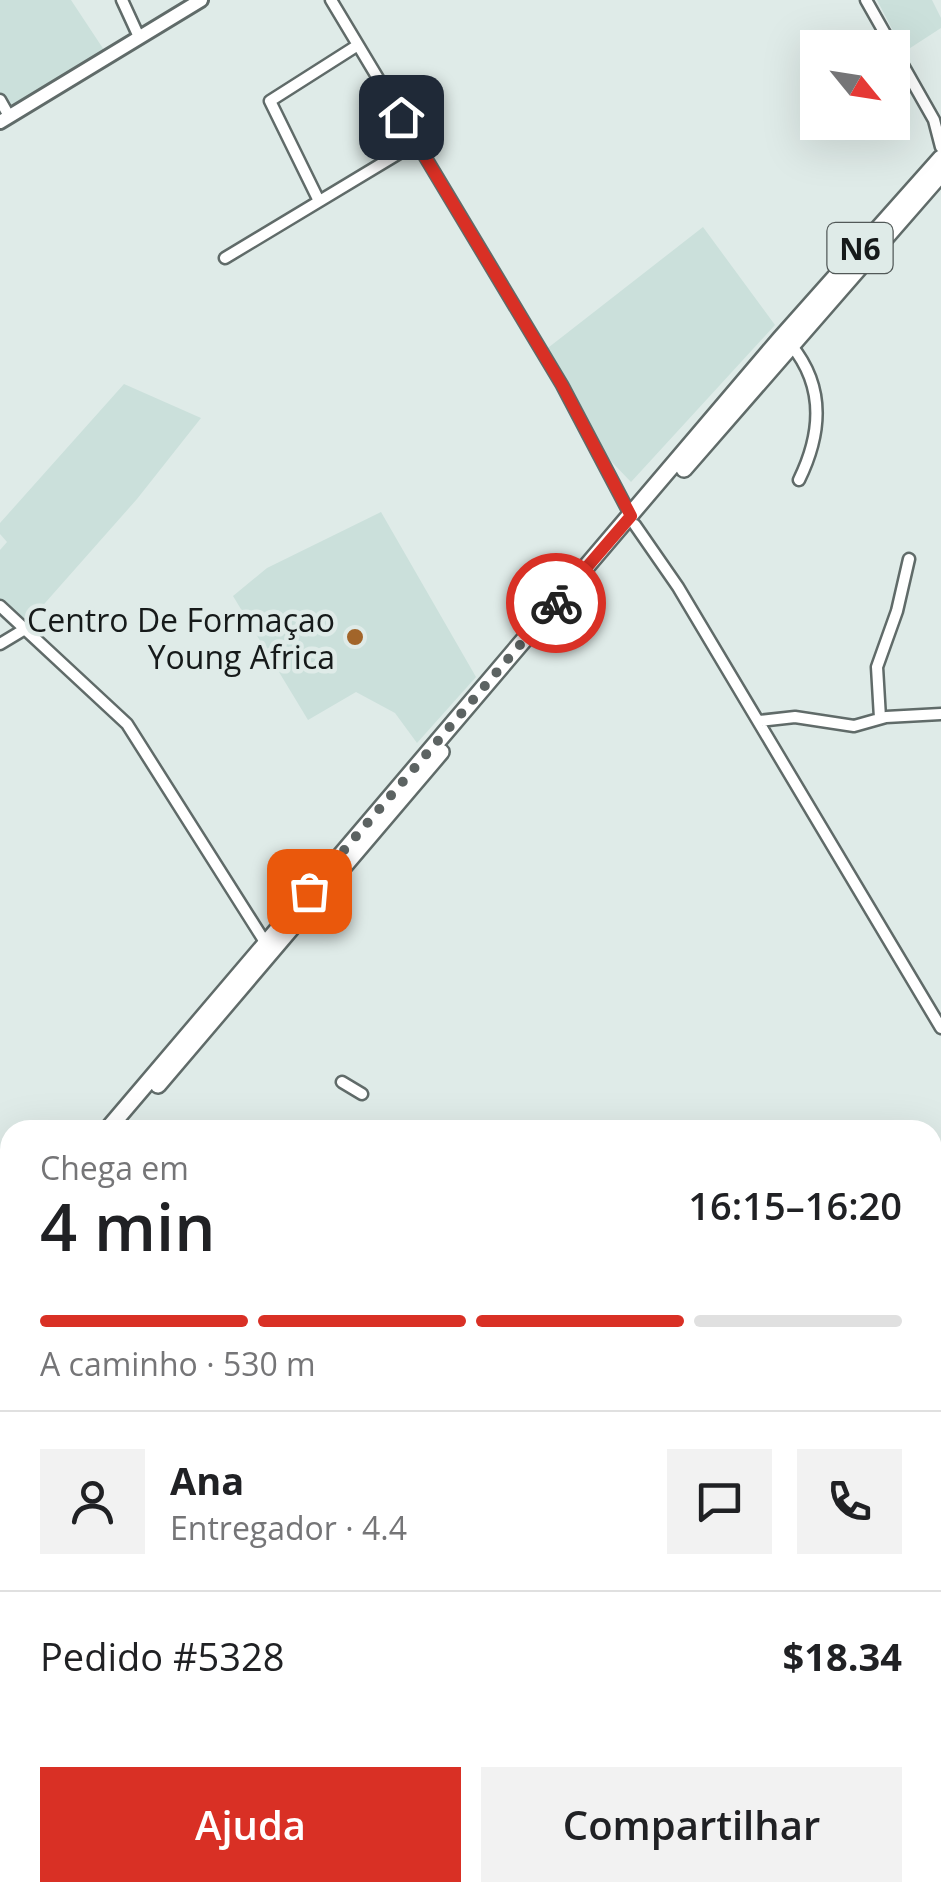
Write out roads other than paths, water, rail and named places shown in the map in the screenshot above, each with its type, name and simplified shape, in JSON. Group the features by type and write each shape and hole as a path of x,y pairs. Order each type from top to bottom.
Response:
{"highway":[{"name":"N6","path":"126,1120 633,520 780,339 941,158"},
{"name":"N6","path":"114,1120 633,520 941,174"}],"main road":[{"path":"4,119 200,0"}],"street":[{"path":"122,0 139,37"},
{"path":"330,0 562,385 633,520 759,720 941,1028"},
{"path":"866,0 934,120 941,147"},
{"path":"319,202 270,101 358,46"},
{"path":"0,100 4,119"},
{"path":"225,258 416,142"},
{"path":"791,345 813,377 816,404 812,454 799,480"},
{"path":"880,718 877,667 908,559"},
{"path":"0,606 127,724 265,942"},
{"path":"0,644 25,629"},
{"path":"759,720 796,717 854,726 880,718 941,714"},
{"path":"342,1082 362,1094"},
{"path":"60,1902 89,1902"}],"place":[{"name":"Centro De Formaçao Young Africa","path":"355,637"}]}
